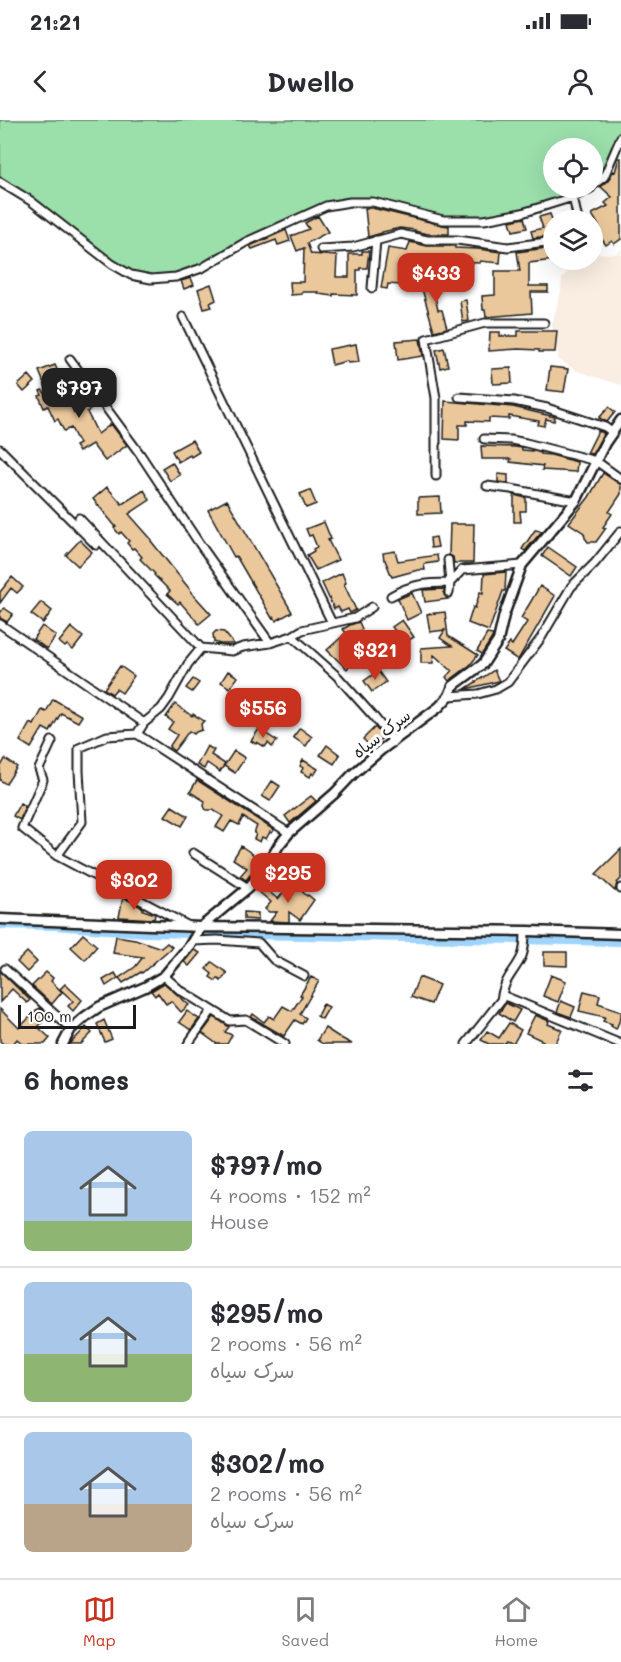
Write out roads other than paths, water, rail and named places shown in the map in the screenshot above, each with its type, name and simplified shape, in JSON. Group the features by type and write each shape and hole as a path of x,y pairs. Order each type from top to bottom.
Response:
{"street":[{"path":"603,178 621,137"},
{"path":"0,182 32,201 112,264 131,275 151,279 176,277 202,268 246,242 326,206 350,202 373,202 443,220 461,221 484,220 522,213 570,198"},
{"path":"321,249 353,247 401,234 427,240 457,240 508,248 543,243"},
{"path":"372,288 376,240"},
{"path":"183,317 332,623"},
{"path":"436,476 436,398 426,339 485,323 544,323"},
{"path":"70,359 140,454 199,543 270,643"},
{"path":"459,397 514,401 536,406 581,418 612,432"},
{"name":"سرک سیاه","path":"164,976 197,934 248,888 265,869 289,833 381,750 439,707 449,696 453,686 483,664 498,641 504,615 522,564 576,501 612,432 621,420"},
{"path":"484,438 526,443 596,461 621,479"},
{"path":"0,449 96,545"},
{"path":"487,486 576,501"},
{"path":"79,518 201,648 232,651 270,643 302,630 356,618 372,607"},
{"path":"449,696 496,689 508,682 541,638 565,594 595,563 621,531"},
{"path":"448,560 449,593"},
{"path":"391,596 407,587 426,583 450,583 462,570 522,564"},
{"path":"0,624 144,723"},
{"path":"292,636 338,676 394,742"},
{"path":"137,734 144,723 161,709 188,664 201,648"},
{"path":"57,856 82,822 79,748 107,736 137,734 289,833"},
{"path":"52,741 39,769 43,780 22,828 57,856 189,926 197,934 218,940 259,943 274,960 304,976"},
{"path":"194,853 248,888"},
{"path":"0,918 189,926"},
{"path":"197,934 525,936 621,934"},
{"path":"466,1044 501,1000 502,991 510,973 522,955 525,936"},
{"path":"4,969 70,1029"},
{"path":"63,1044 70,1029 99,1007 146,987 164,976 180,990 230,1021 246,1020 285,1044"},
{"path":"502,995 621,1044"},
{"path":"188,1044 212,1010"}],"waterway":[{"path":"0,925 54,926 145,933 621,942"}]}
